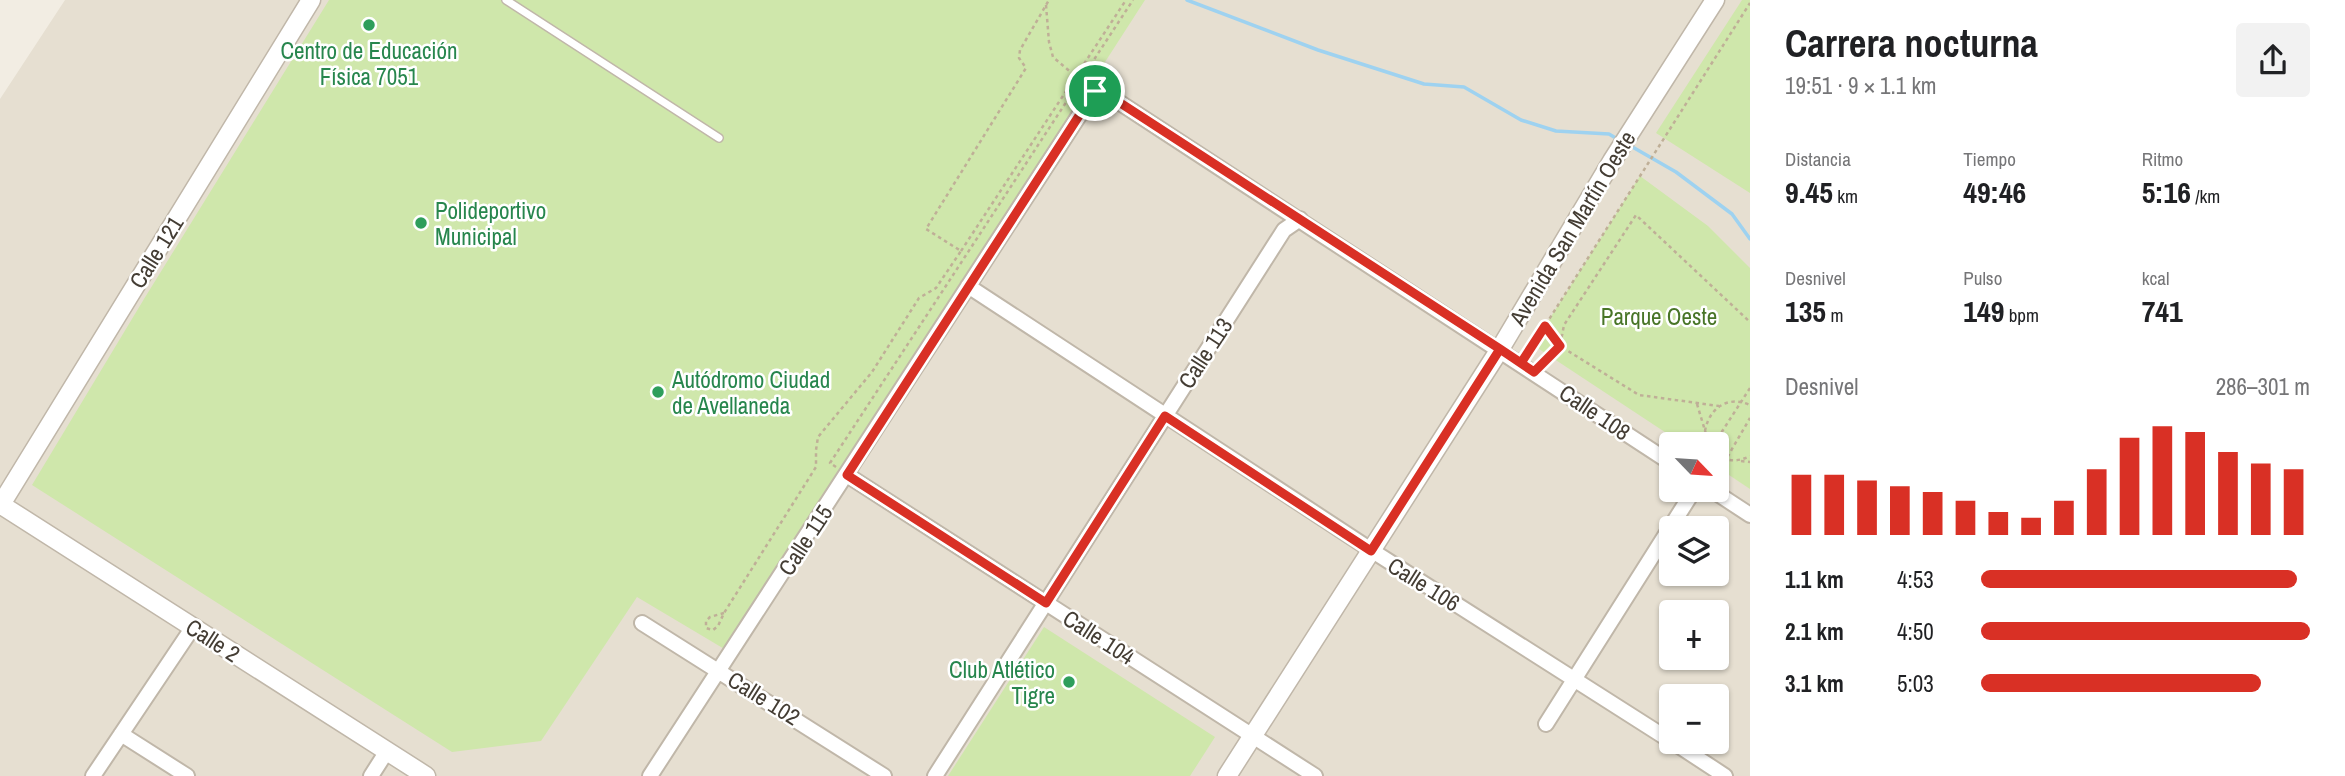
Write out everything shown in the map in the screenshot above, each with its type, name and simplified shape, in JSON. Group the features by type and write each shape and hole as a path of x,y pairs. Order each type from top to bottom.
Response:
{"street":[{"name":"Calle 121","path":"0,505 311,0"},
{"name":"Avenida San Martín Oeste","path":"1227,776 1500,349 1636,122 1715,0"},
{"name":"Calle 115","path":"650,776 1095,91"},
{"name":"Calle 108","path":"1095,91 1108,95 1659,455"},
{"name":"Calle 113","path":"935,776 1284,230 1300,219"},
{"name":"Calle 106","path":"968,286 1371,551 1659,734"},
{"name":"Calle 104","path":"847,475 1315,776"},
{"path":"1729,501 1750,515"},
{"path":"1546,724 1685,502"},
{"name":"Calle 2","path":"0,505 426,776"},
{"name":"Calle 102","path":"642,623 884,776"},
{"path":"93,776 193,627"},
{"path":"121,734 187,776"},
{"path":"371,776 387,751"},
{"name":"Calle 106","path":"1691,754 1725,776"}],"lane":[{"path":"506,0 719,138"}],"path":[{"path":"961,251 926,229 1026,68 1019,58 1020,50 1049,0"},
{"path":"724,613 710,617 706,621 706,628 713,630 718,626 816,467 818,437 872,372 919,298 936,288 1126,0"},
{"path":"847,475 830,463 1133,0"},
{"path":"1521,363 1750,3"},
{"path":"1046,5 1053,57 1076,76"},
{"path":"1534,372 1560,346 1564,325 1636,215 1750,322"},
{"path":"1545,326 1560,346 1639,395 1719,406"},
{"path":"1720,432 1750,388"},
{"path":"1705,431 1707,421 1719,406 1728,402 1750,405"},
{"path":"1697,403 1705,431"},
{"path":"1729,454 1750,418"},
{"path":"1738,461 1750,456"},
{"path":"1729,460 1750,462"}],"shaded area":[{"path":"65,0 1750,0 1750,776 0,776 0,99"}],"green space":[{"path":"329,0 1145,0 726,650 637,597 541,741 452,752 32,485"},
{"path":"1742,0 1750,0 1750,193 1656,133"},
{"name":"Parque Oeste","path":"1640,176 1708,226 1750,268 1750,489 1729,475 1729,432 1665,432 1533,345"},
{"name":"Club Atlético Tigre","path":"1044,627 1215,737 1190,776 948,776"}],"waterway":[{"path":"1187,0 1318,50 1424,84 1464,87 1521,120 1556,131 1609,134 1619,140"},
{"path":"1629,145 1676,172 1732,214 1750,239"}],"place":[{"name":"Centro de Educación Física 7051","path":"369,25"},
{"name":"Polideportivo Municipal","path":"421,223"},
{"name":"Autódromo Ciudad de Avellaneda","path":"658,392"},
{"name":"Club Atlético Tigre","path":"1069,682"}],"route":[{"path":"1095,91 847,475 1046,603 1165,416 1371,551 1500,349 1521,363 1545,326 1560,346 1534,372 1500,349 1321,232 1108,95 1095,91"}]}
